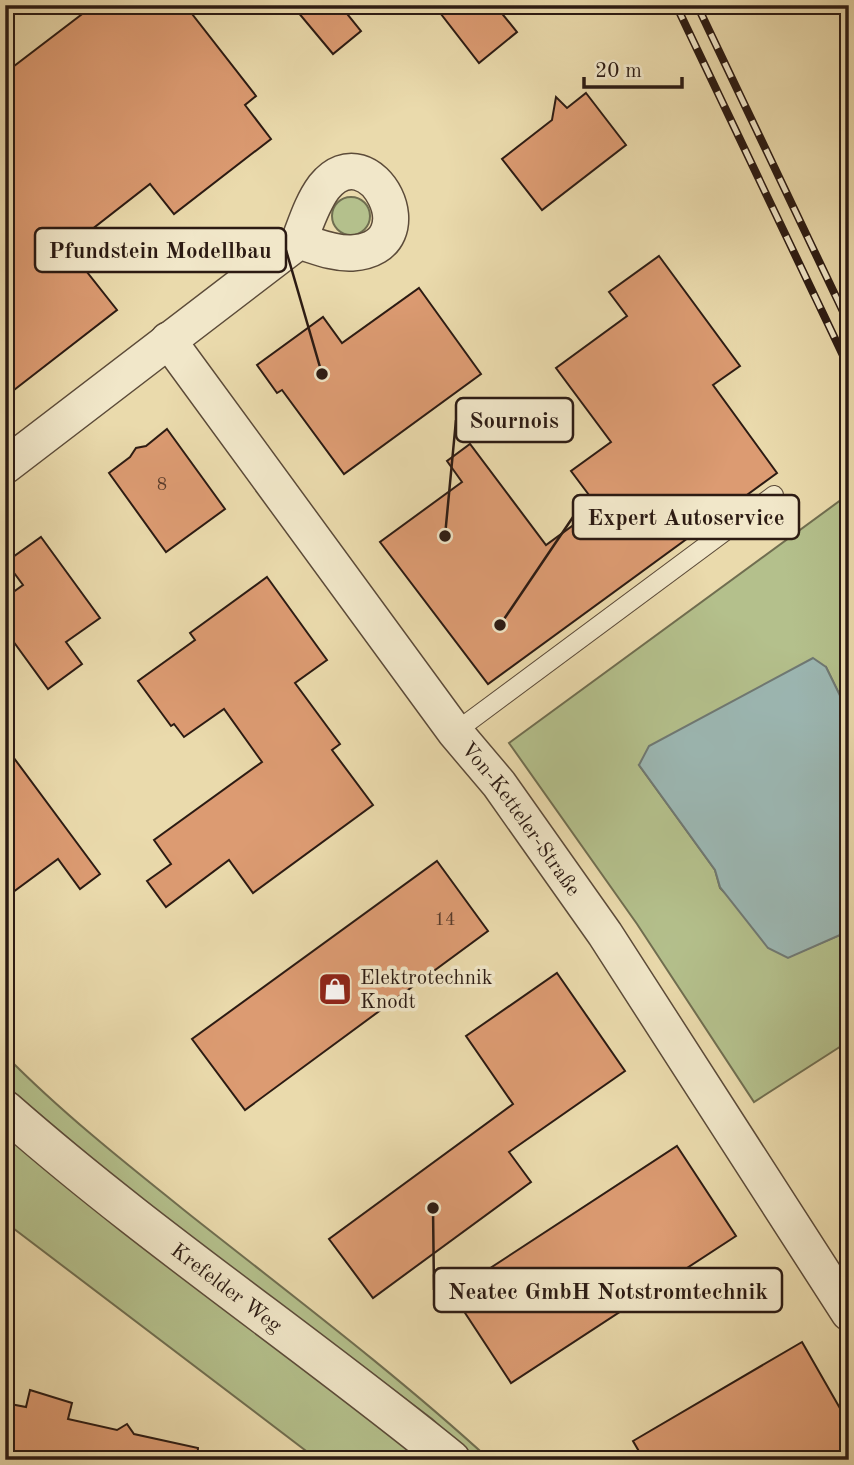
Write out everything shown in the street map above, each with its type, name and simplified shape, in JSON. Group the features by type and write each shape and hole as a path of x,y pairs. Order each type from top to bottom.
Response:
{"street":[{"path":"5,467 299,241"},
{"name":"Von-Ketteler-Straße","path":"169,340 455,732 499,784 605,934 849,1313"},
{"name":"Krefelder Weg","path":"5,1110 90,1183 357,1383 452,1460"}],"lane":[{"path":"455,732 774,495"}],"green space":[{"path":"351,197 364,203 370,216 364,229 351,235 338,229 332,216 338,203"},
{"path":"849,494 849,714 826,667 639,765 715,870 720,888 788,957 849,931 849,1041 754,1102 637,924 509,743"},
{"path":"5,1055 97,1139 381,1366 490,1460 476,1460 432,1419 135,1195 5,1085"},
{"path":"5,1128 425,1460 318,1460 5,1222"}],"water":[{"path":"813,658 826,667 849,714 849,931 788,958 768,948 720,887 715,870 639,765 649,746"}],"building":[{"path":"94,5 185,5 256,96 245,105 271,139 174,214 150,184 68,248 117,310 5,397 5,73"},
{"path":"292,5 340,5 361,31 333,54"},
{"path":"434,5 495,5 517,32 479,63"},
{"path":"586,93 626,145 542,210 502,159 552,120 556,97 567,108"},
{"path":"659,256 740,366 713,385 777,473 488,684 380,542 462,482 447,461 470,444 546,545 598,507 571,471 611,442 556,368 627,316 609,292"},
{"path":"419,288 481,374 344,474 282,390 277,393 257,365 323,317 342,343"},
{"path":"167,429 225,509 166,552 109,473 130,457 136,448 146,446"},
{"path":"41,537 100,618 66,642 82,664 48,689 5,630 5,598 23,585 6,562"},
{"path":"267,577 327,660 295,683 340,744 332,750 373,805 253,893 229,860 166,907 147,881 171,864 154,840 262,762 224,709 184,737 174,724 171,726 138,681 195,640 190,633"},
{"path":"5,746 100,874 80,889 58,859 5,898"},
{"path":"437,861 488,931 245,1110 192,1039"},
{"path":"557,973 625,1071 509,1152 531,1182 373,1298 329,1239 513,1104 466,1036"},
{"path":"677,1146 736,1236 511,1383 452,1293"},
{"path":"802,1342 849,1424 849,1460 644,1460 633,1441"},
{"path":"30,1390 72,1403 68,1419 117,1430 127,1424 134,1434 198,1448 197,1460 5,1460 5,1403 26,1407"}],"railway":[{"path":"676,5 849,368"},
{"path":"697,5 849,324"}],"place":[{"name":"Pfundstein Modellbau","path":"322,374"},
{"name":"Sournois","path":"445,536"},
{"name":"Expert Autoservice","path":"500,625"},
{"name":"Elektrotechnik Knodt","path":"335,989"},
{"name":"Neatec GmbH Notstromtechnik","path":"433,1208"}]}
